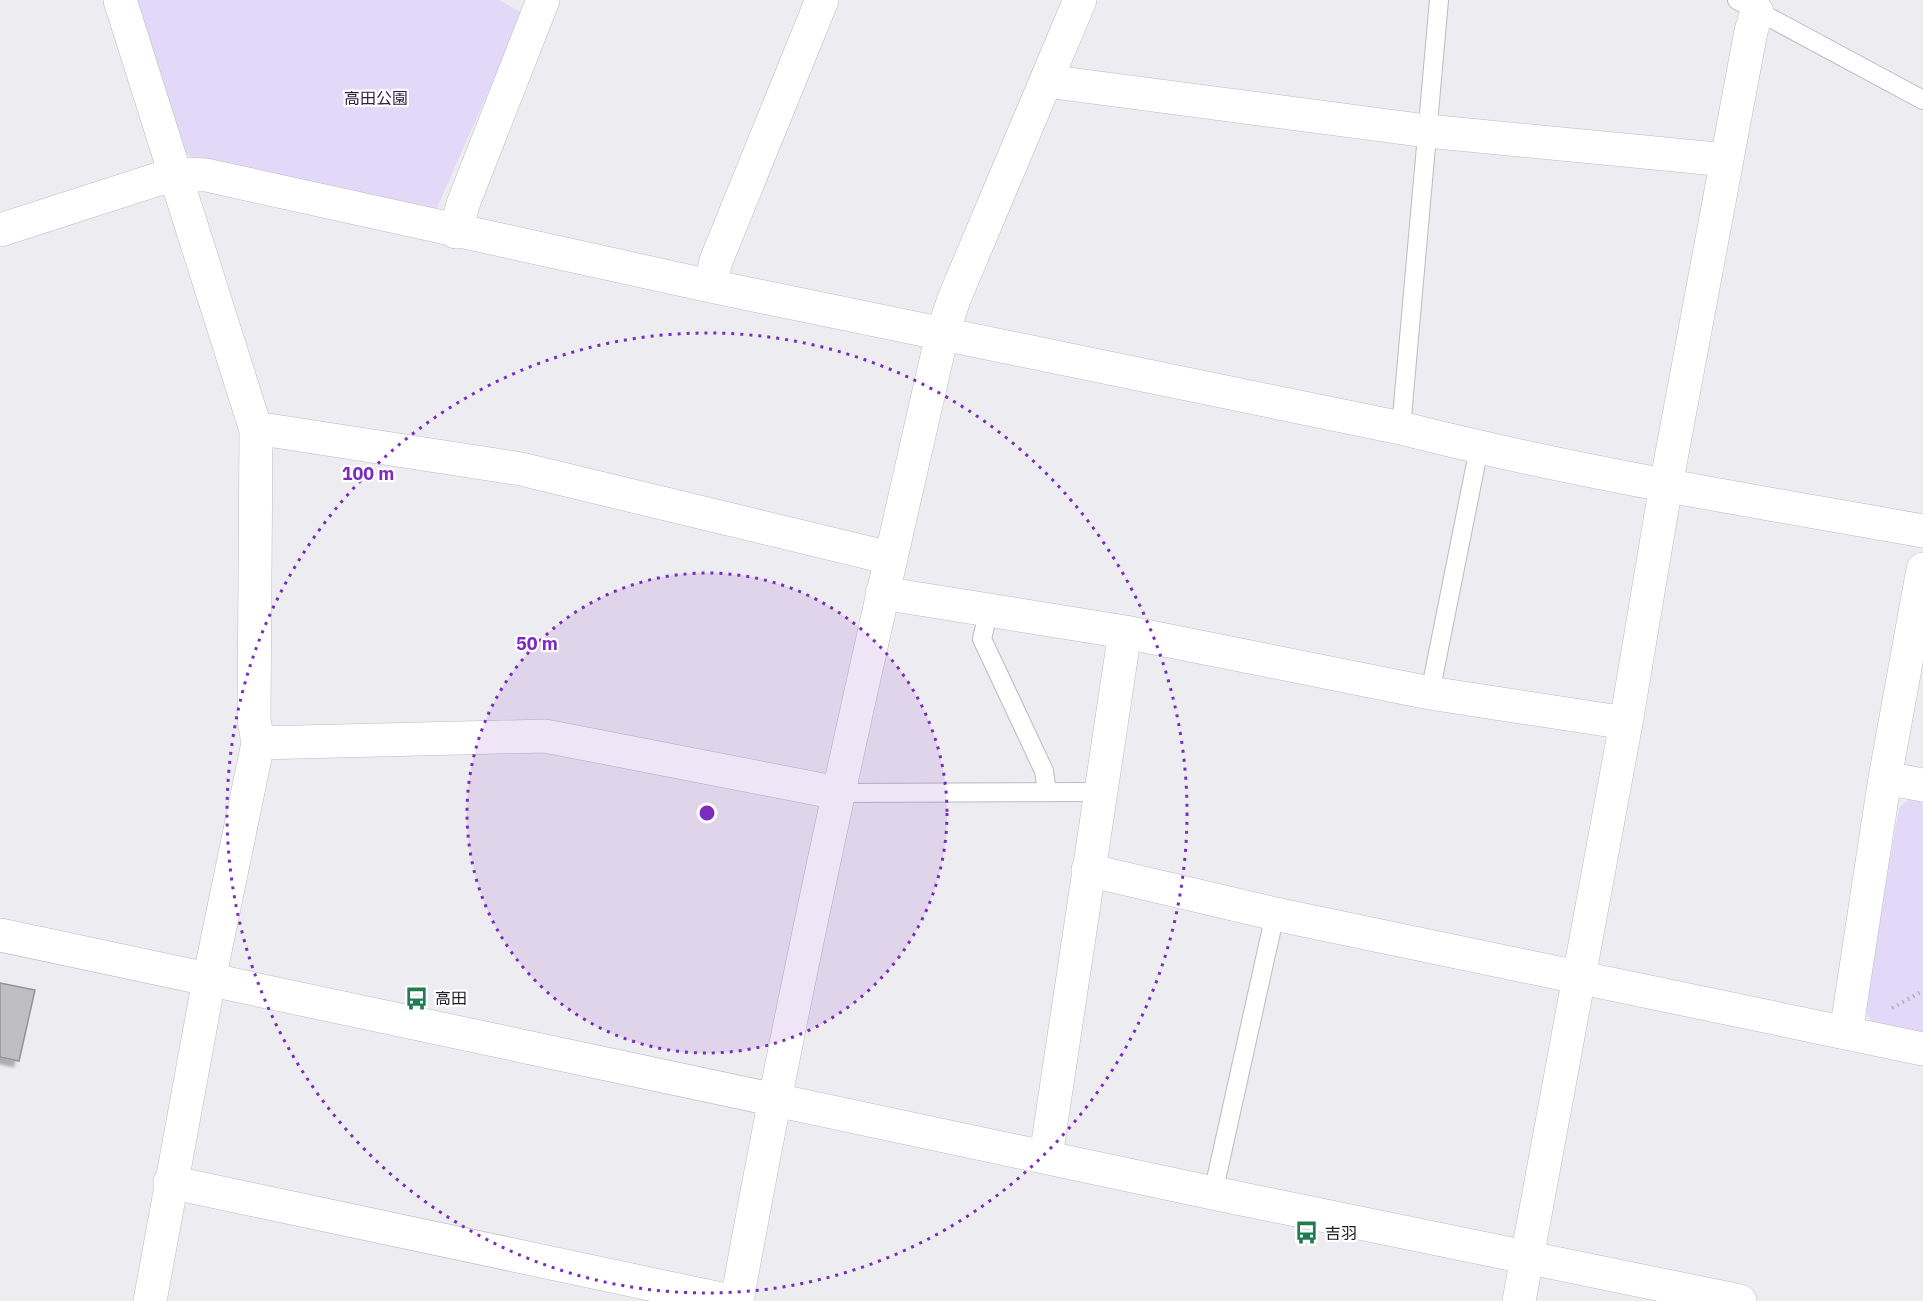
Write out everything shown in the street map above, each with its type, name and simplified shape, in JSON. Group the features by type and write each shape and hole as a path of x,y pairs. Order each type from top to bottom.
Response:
{"street":[{"path":"120,0 256,430 254,719 258,743 209,980 170,1182 150,1301"},
{"path":"710,286 716,261 822,0"},
{"path":"737,1301 773,1098 882,593 942,335 954,299 1080,0"},
{"path":"456,232 463,204 538,2"},
{"path":"1519,1301 1626,723 1666,485 1751,31 1747,6"},
{"path":"1046,81 1427,131 1727,160"},
{"path":"0,230 174,174 206,175 456,232 942,335 1401,428 1479,448 1666,485 1923,531"},
{"path":"256,430 521,469 890,558"},
{"path":"1846,1033 1885,778 1923,569"},
{"path":"882,593 1125,632 1430,693 1626,723"},
{"path":"1046,1156 1099,792 1125,632"},
{"path":"258,743 545,736 838,793"},
{"path":"1885,778 1923,786"},
{"path":"1088,870 1275,914 1923,1049"},
{"path":"0,935 1213,1193 1740,1301"},
{"path":"170,1182 730,1301"}],"lane":[{"path":"1401,428 1439,0"},
{"path":"1747,6 1923,100"},
{"path":"1430,693 1479,448"},
{"path":"989,609 982,639 1044,771 1047,792"},
{"path":"838,793 1099,792"},
{"path":"1213,1193 1275,914"}],"green space":[{"name":"高田公園","path":"136,0 499,0 523,13 436,210 197,159 180,151"},
{"path":"1909,799 1923,801 1923,1034 1873,1024 1864,1009 1899,808"}],"building":[{"path":"0,983 35,990 19,1061 0,1057"}],"place":[{"name":"高田","path":"417,998"},
{"name":"吉羽","path":"1307,1233"}]}
